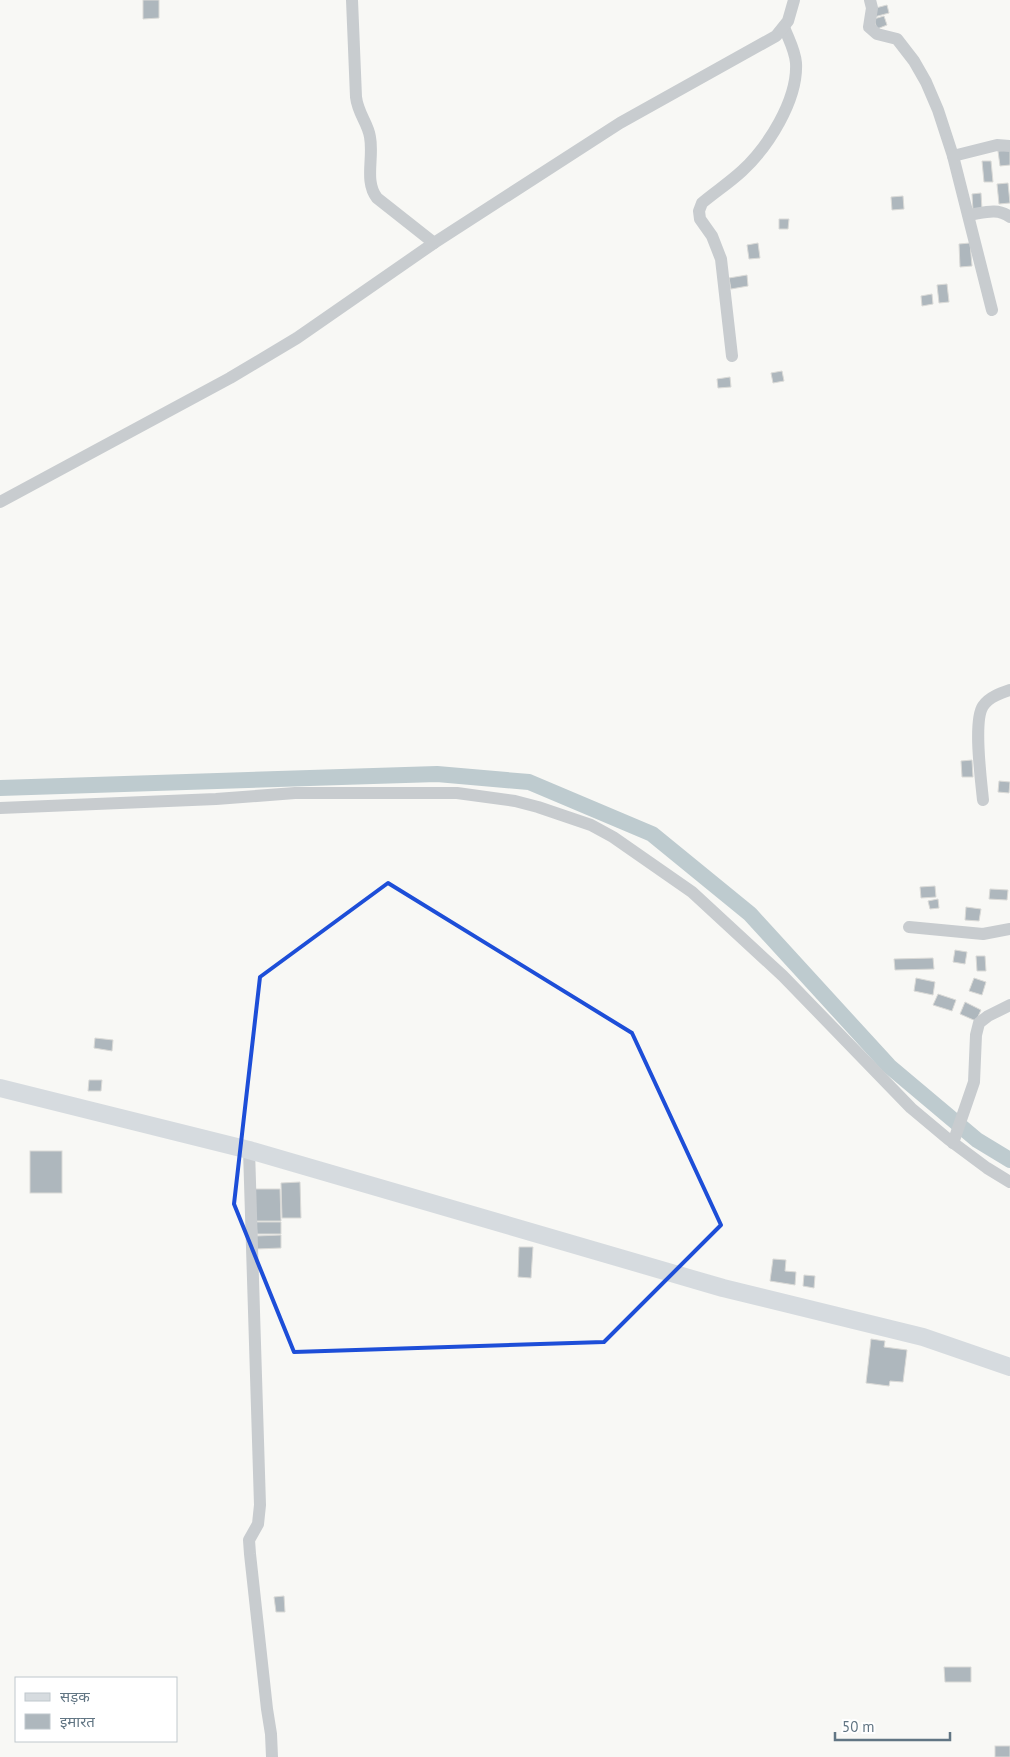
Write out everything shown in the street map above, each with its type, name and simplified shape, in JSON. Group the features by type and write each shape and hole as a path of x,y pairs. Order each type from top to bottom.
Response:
{"street":[{"path":"352,0 356,97 357,107 370,138 370,184 377,198 434,243"},
{"path":"0,502 246,368 296,338 434,243 620,124 776,36 788,21 794,0"},
{"path":"870,0 872,8 869,27 877,34 897,39 914,61 926,82 938,110 969,215 992,310"},
{"path":"732,356 721,258 712,236 700,219 699,211 702,203 742,171 761,150 786,108 796,76 796,62 784,26"},
{"path":"953,156 998,145 1010,146"},
{"path":"969,215 996,211 1010,217"},
{"path":"983,800 978,731 979,718 982,707 988,701 998,694 1010,690"},
{"path":"0,808 187,800 295,793 457,793 515,801 591,825 613,837 692,892 783,976 911,1108 954,1139 987,1168 1010,1182"},
{"path":"909,927 974,934 1010,929"},
{"path":"954,1139 974,1082 976,1035 979,1023 988,1016 1010,1005"},
{"path":"0,1088 250,1150 723,1288 923,1337 1010,1367"},
{"path":"250,1150 260,1516 249,1540 272,1757"}],"highlighted area":[{"path":"388,883 632,1033 721,1225 604,1342 294,1352 234,1204 260,977"}],"building":[{"path":"143,0 159,0 159,18 143,19"},
{"path":"887,5 889,13 874,17 872,9"},
{"path":"884,16 887,25 877,29 874,19"},
{"path":"1010,150 1010,165 1000,166 998,151"},
{"path":"982,161 991,161 993,182 984,182"},
{"path":"1008,183 1010,203 999,204 997,184"},
{"path":"981,193 982,210 973,211 972,194"},
{"path":"903,196 904,209 892,210 891,197"},
{"path":"779,219 789,219 788,229 779,229"},
{"path":"758,243 760,258 749,259 747,245"},
{"path":"970,243 972,266 960,267 959,244"},
{"path":"747,275 748,286 731,289 729,278"},
{"path":"947,284 949,302 939,303 937,285"},
{"path":"932,294 933,304 922,306 921,296"},
{"path":"782,371 784,381 773,383 771,373"},
{"path":"730,377 731,387 718,388 717,379"},
{"path":"972,760 973,777 962,777 961,761"},
{"path":"999,781 1010,782 1009,793 998,792"},
{"path":"935,886 936,897 921,898 920,887"},
{"path":"990,889 1008,890 1007,900 989,899"},
{"path":"938,899 939,908 930,909 928,901"},
{"path":"966,907 981,909 979,921 965,920"},
{"path":"955,950 967,952 965,964 953,962"},
{"path":"976,956 985,956 986,971 977,971"},
{"path":"933,958 934,969 895,970 894,959"},
{"path":"916,978 935,982 933,995 914,991"},
{"path":"974,978 986,982 982,995 969,991"},
{"path":"938,994 956,1000 952,1011 933,1005"},
{"path":"965,1002 981,1010 976,1021 960,1014"},
{"path":"95,1038 113,1040 112,1051 94,1048"},
{"path":"89,1080 102,1080 101,1091 88,1091"},
{"path":"30,1151 62,1151 62,1193 30,1193"},
{"path":"300,1182 301,1218 282,1218 281,1183"},
{"path":"253,1189 280,1189 281,1221 254,1221"},
{"path":"256,1222 281,1222 281,1234 257,1234"},
{"path":"281,1235 281,1248 256,1249 256,1236"},
{"path":"519,1247 533,1247 531,1278 518,1277"},
{"path":"773,1259 786,1260 785,1271 796,1272 795,1285 770,1281"},
{"path":"804,1275 815,1276 814,1288 803,1286"},
{"path":"871,1339 885,1341 884,1347 907,1350 903,1382 890,1381 889,1386 866,1383"},
{"path":"284,1596 285,1612 276,1612 274,1597"},
{"path":"944,1667 971,1667 971,1682 945,1682"},
{"path":"995,1746 1010,1746 1010,1757 995,1757"}],"waterway":[{"path":"0,788 437,774 529,782 652,834 750,914 889,1066 977,1140 1010,1160"}]}
